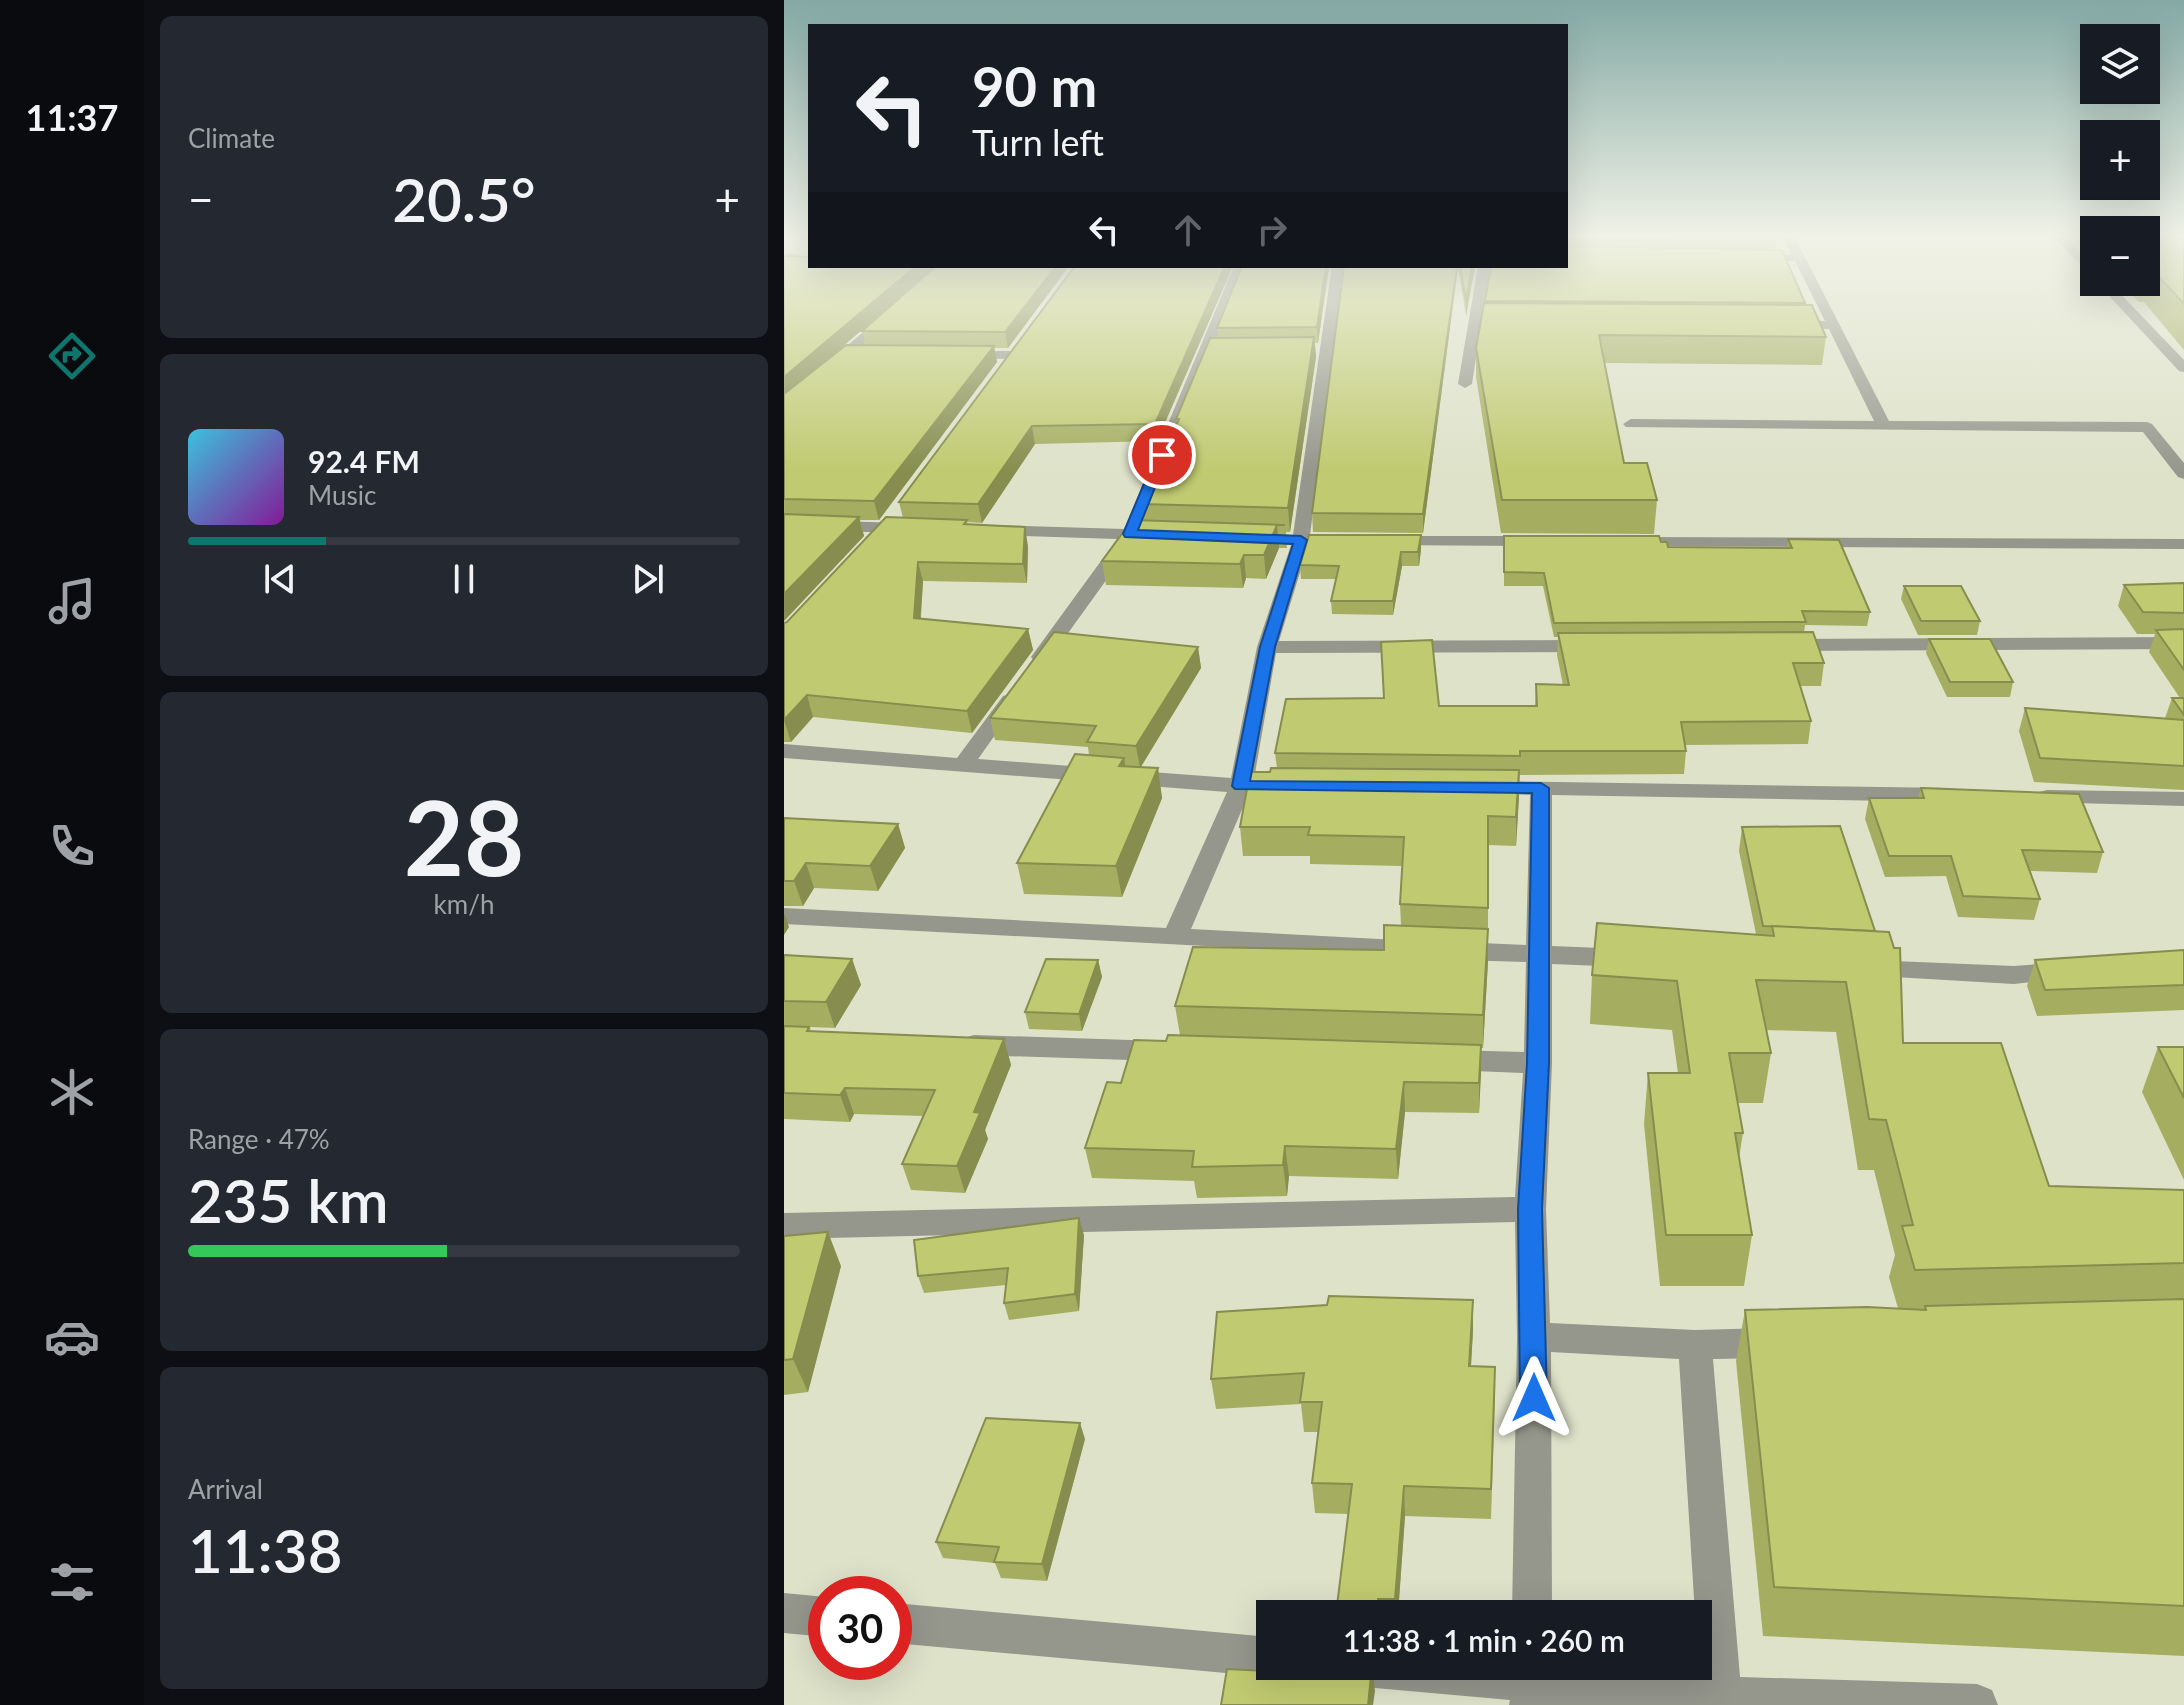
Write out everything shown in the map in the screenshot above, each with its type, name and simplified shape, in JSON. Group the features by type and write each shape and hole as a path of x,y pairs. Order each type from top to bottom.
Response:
{"street":[{"path":"784,408 892,314"},
{"path":"964,763 1130,534 1212,351 1224,314"},
{"path":"1175,937 1241,786 1267,647 1301,540 1318,350 1327,314"},
{"path":"1465,384 1476,314"},
{"path":"1826,314 1884,425"},
{"path":"2132,314 2184,368"},
{"path":"1475,323 1491,323"},
{"path":"1769,324 1831,325"},
{"path":"846,354 876,354"},
{"path":"952,355 1012,355"},
{"path":"1631,424 2147,427 2184,474"},
{"path":"866,549 891,521"},
{"path":"784,525 891,521 932,528"},
{"path":"977,530 1176,536"},
{"path":"1238,538 1553,541"},
{"path":"1616,542 2184,544"},
{"path":"1773,645 2184,643"},
{"path":"1267,647 1615,645"},
{"path":"786,754 964,763 1272,786"},
{"path":"1462,788 1980,796"},
{"path":"1532,1600 1534,1337 1530,1209 1538,1063 1541,788"},
{"path":"2027,797 2184,799"},
{"path":"784,916 1650,959"},
{"path":"1840,968 2014,975 2093,968"},
{"path":"941,1044 1193,1052"},
{"path":"1428,1059 1538,1063"},
{"path":"784,1226 1530,1209"},
{"path":"1534,1337 1695,1345 1805,1342"},
{"path":"1695,1345 1722,1701"},
{"path":"784,1613 808,1615"},
{"path":"912,1625 1256,1656"},
{"path":"1494,1680 1722,1701 1977,1705"}],"building":[{"path":"784,314 859,314 784,377"},
{"path":"882,314 1019,314 1005,332 862,331"},
{"path":"1040,314 1204,314 1155,424 1032,426 978,504 899,502"},
{"path":"1223,314 1319,314 1317,327 1217,328"},
{"path":"1338,314 1450,314 1423,514 1312,513"},
{"path":"1482,314 1816,314 1826,337 1599,335 1624,463 1647,463 1657,500 1502,500 1476,348"},
{"path":"1314,337 1288,508 1141,504 1179,419 1176,419 1210,338"},
{"path":"846,345 994,346 874,501 784,499 784,394"},
{"path":"784,514 859,517 784,594"},
{"path":"886,517 967,520 964,524 1025,527 1023,564 918,562 914,618 1028,629 967,711 807,695 784,720 784,623"},
{"path":"1132,520 1285,525 1277,525 1264,555 1244,555 1240,564 1102,561"},
{"path":"1309,535 1421,535 1418,552 1401,552 1393,601 1331,601 1339,566 1300,565"},
{"path":"1504,536 1659,536 1668,547 1792,548 1788,539 1839,540 1870,612 1802,611 1806,622 1554,623 1544,573 1504,572"},
{"path":"2184,583 2184,613 2143,612 2124,585"},
{"path":"1904,586 1961,586 1980,621 1921,621"},
{"path":"2184,629 2184,670 2156,630"},
{"path":"1054,632 1198,647 1136,746 1087,742 1096,726 990,718"},
{"path":"1813,632 1824,663 1793,663 1811,721 1681,722 1686,751 1520,751 1520,756 1275,753 1286,699 1384,698 1381,642 1432,640 1439,706 1537,706 1536,684 1569,685 1558,633"},
{"path":"1929,639 1990,639 2013,682 1950,682"},
{"path":"2172,698 2184,698 2184,715"},
{"path":"2025,708 2184,720 2184,766 2040,758"},
{"path":"1075,754 1124,758 1119,766 1158,768 1116,866 1017,863"},
{"path":"1271,768 1519,770 1516,817 1488,816 1488,908 1400,904 1404,837 1308,835 1310,827 1240,827 1250,772 1270,772"},
{"path":"1921,788 2079,794 2103,852 2022,850 2040,899 1963,896 1951,856 1889,856 1869,798 1924,798"},
{"path":"784,818 898,824 870,866 806,863 794,881 784,881"},
{"path":"1840,826 1875,931 1763,926 1742,827"},
{"path":"1597,923 1774,936 1772,926 1889,932 1894,948 1900,948 1903,1043 2001,1043 2049,1186 2184,1190 2184,1263 1915,1270 1902,1226 1913,1225 1886,1120 1869,1119 1846,982 1756,980 1771,1053 1729,1053 1743,1133 1735,1133 1752,1235 1666,1235 1648,1073 1690,1073 1677,981 1592,975"},
{"path":"1384,925 1488,929 1483,1015 1175,1006 1193,947 1384,950"},
{"path":"2184,950 2184,985 2045,990 2035,960"},
{"path":"784,955 852,959 826,1002 784,1001"},
{"path":"1046,959 1098,960 1079,1014 1025,1012"},
{"path":"784,1026 809,1027 807,1031 1004,1039 974,1112 980,1113 957,1166 902,1164 935,1090 845,1088 840,1095 784,1093"},
{"path":"1168,1035 1481,1045 1479,1083 1404,1082 1396,1149 1285,1146 1283,1165 1192,1167 1194,1151 1085,1148 1107,1082 1121,1083 1134,1040 1166,1041"},
{"path":"2158,1047 2184,1047 2184,1098"},
{"path":"1079,1218 1075,1294 1004,1303 1008,1268 918,1276 914,1240"},
{"path":"828,1232 793,1359 784,1360 784,1236"},
{"path":"1329,1296 1473,1300 1469,1366 1495,1367 1491,1489 1404,1486 1395,1599 1338,1600 1352,1484 1312,1483 1322,1402 1300,1402 1304,1373 1211,1379 1217,1312 1327,1305"},
{"path":"2184,1299 2184,1606 1774,1587 1745,1310 1867,1307 1926,1310 1925,1306"},
{"path":"986,1418 1080,1423 1042,1564 994,1562 999,1547 936,1542"},
{"path":"1227,1669 1256,1670 1256,1680 1371,1680 1368,1705 1221,1705"}],"route":[{"path":"1162,455 1130,534 1301,540 1267,647 1241,786 1541,788 1538,1063 1530,1209 1534,1398"}]}
